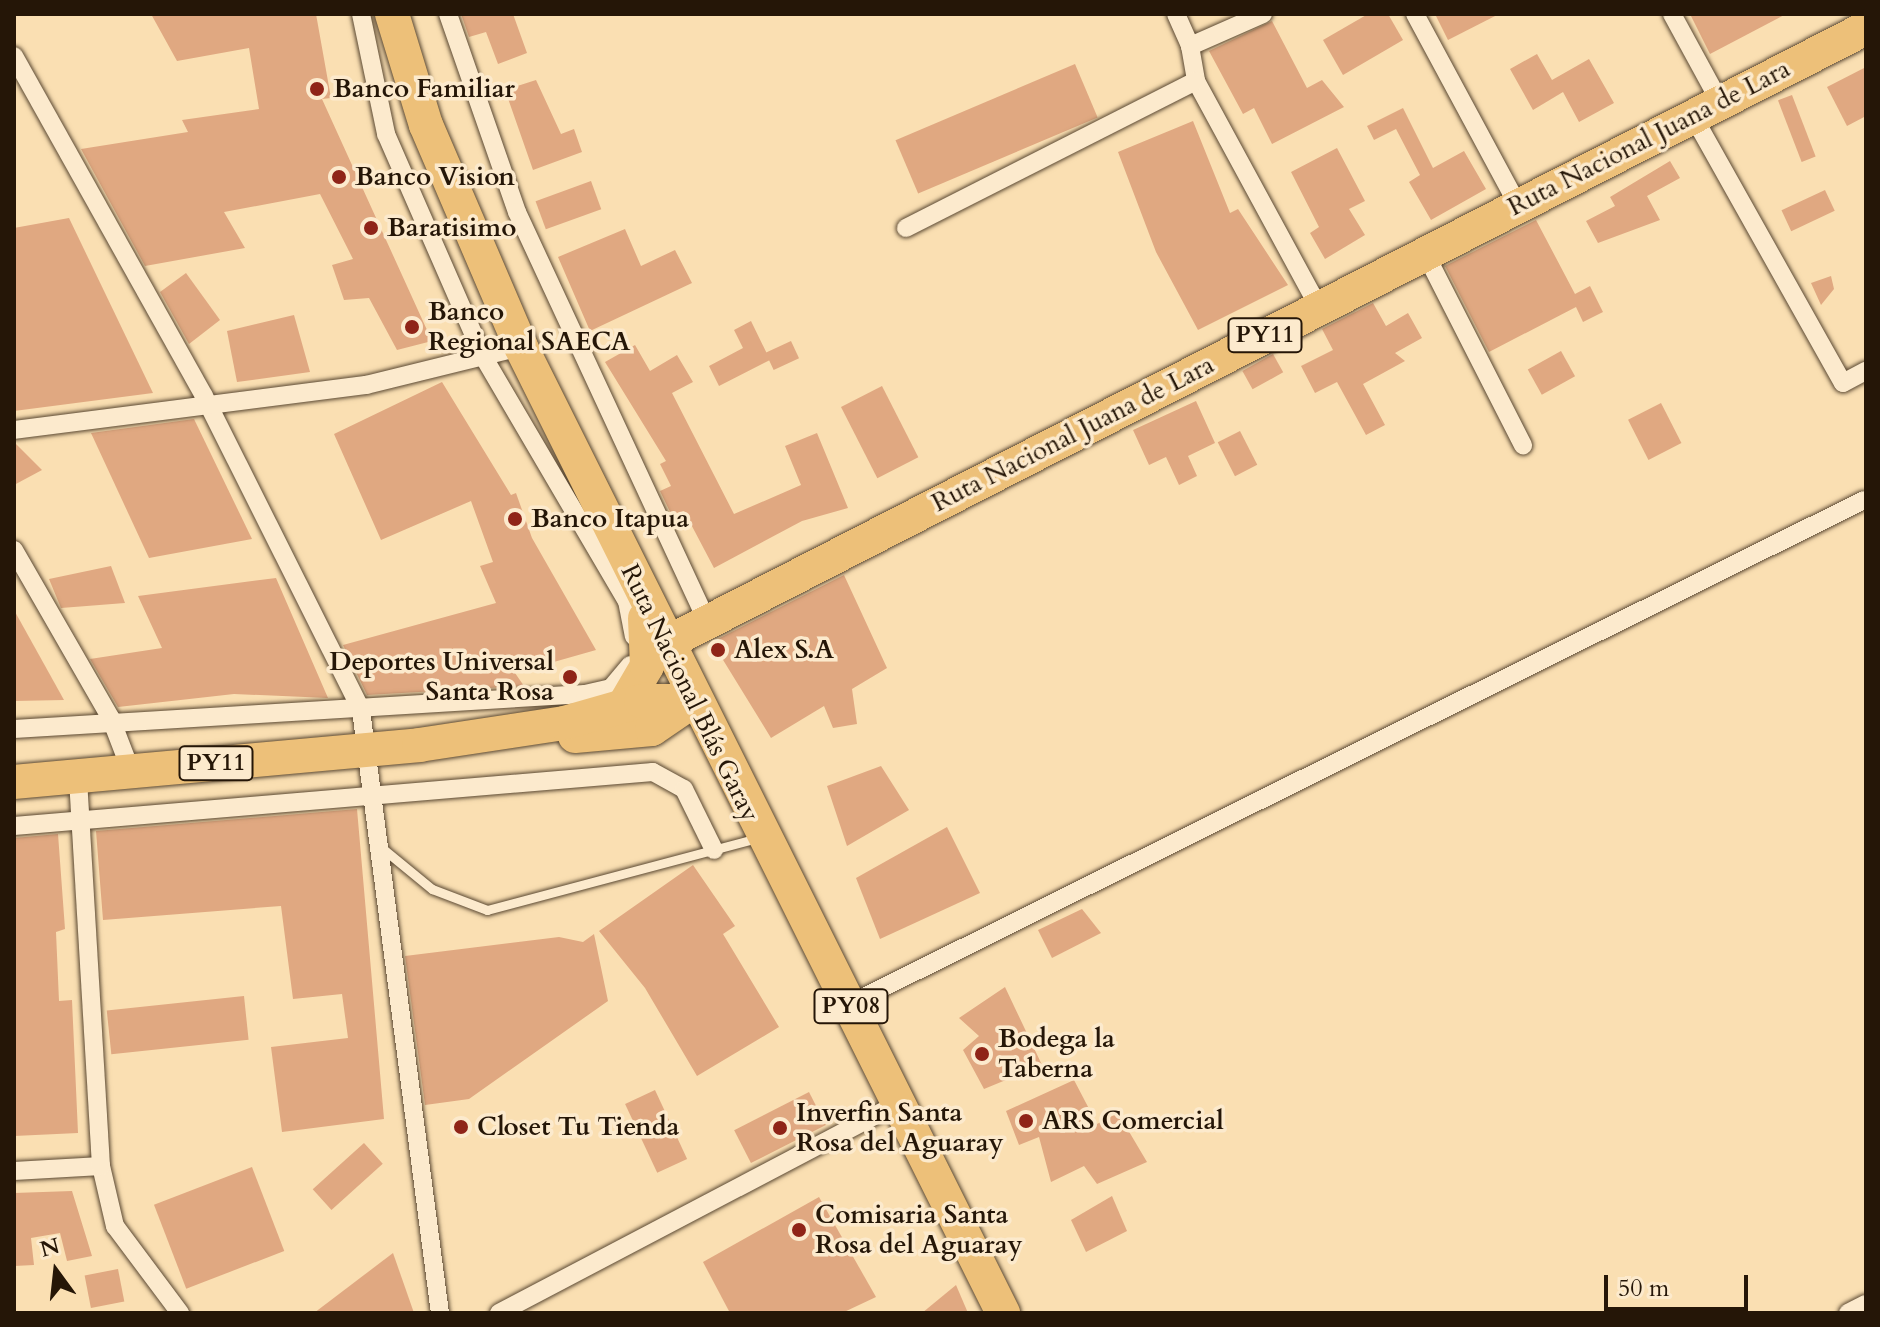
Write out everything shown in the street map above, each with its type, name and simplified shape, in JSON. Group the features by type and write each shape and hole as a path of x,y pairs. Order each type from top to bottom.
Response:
{"highway":[{"name":"Ruta Nacional Blás Garay","path":"392,14 426,125 521,347 693,701 850,1004 1003,1313"},
{"name":"Ruta Nacional Juana de Lara","path":"665,644 1866,28"},
{"path":"642,598 647,666 625,720 683,741 729,773"},
{"name":"PY11","path":"14,782 370,750 625,720 668,722 693,701"}],"street":[{"path":"14,729 111,719 361,710 585,694 625,678 633,657 627,601 483,356 386,134 361,14"},
{"path":"448,14 517,212 707,621"},
{"path":"1176,14 1190,46 1196,81 1319,308"},
{"path":"1190,46 1263,14"},
{"path":"1415,14 1518,205"},
{"path":"1672,14 1707,109 1843,383 1866,371"},
{"path":"14,56 210,409 361,710 376,793 440,1313"},
{"path":"906,228 1196,81"},
{"path":"1425,253 1523,445"},
{"path":"14,430 210,409 366,385 521,347"},
{"path":"850,1004 1864,500"},
{"path":"14,550 111,719 131,771"},
{"path":"14,826 653,772 684,789 714,850"},
{"path":"78,776 101,1166 115,1226 180,1313"},
{"path":"499,1313 897,1104"},
{"path":"14,1171 101,1166"},
{"path":"1848,1313 1866,1304"}],"lane":[{"path":"382,848 432,889 487,910 761,837"}],"building":[{"path":"151,14 316,14 331,98 322,99 432,341 397,350 369,298 344,300 332,265 353,259 320,194 224,212 245,248 145,266 81,149 188,132 182,120 259,109 249,48 177,61"},
{"path":"461,14 513,14 527,53 498,64 486,32 469,37"},
{"path":"1368,14 1388,14 1403,40 1343,75 1323,40"},
{"path":"1435,14 1499,14 1448,40"},
{"path":"1690,14 1786,14 1710,54"},
{"path":"1272,21 1307,88 1322,80 1344,107 1272,144 1254,108 1243,114 1209,51"},
{"path":"1537,54 1552,80 1589,59 1614,103 1579,122 1563,92 1533,110 1510,69"},
{"path":"1075,64 1098,117 918,194 896,140"},
{"path":"1866,67 1866,116 1847,126 1827,87"},
{"path":"536,80 561,134 574,129 582,152 533,170 505,90"},
{"path":"1792,95 1816,157 1802,162 1778,100"},
{"path":"1403,108 1433,168 1464,151 1486,189 1431,220 1409,182 1420,175 1396,129 1374,140 1367,126"},
{"path":"1193,121 1230,213 1238,209 1288,285 1198,330 1156,252 1118,152"},
{"path":"1337,148 1365,201 1349,209 1365,235 1325,259 1310,233 1319,227 1291,172"},
{"path":"1670,161 1680,178 1647,196 1660,220 1598,243 1586,221 1615,206 1610,197"},
{"path":"591,181 601,209 546,229 536,201"},
{"path":"1825,190 1835,211 1791,231 1781,210"},
{"path":"69,218 153,393 14,411 14,228"},
{"path":"1536,220 1575,294 1590,286 1603,312 1583,322 1576,307 1489,352 1445,266"},
{"path":"625,229 641,266 675,250 692,283 590,331 558,257"},
{"path":"186,273 220,320 189,344 160,292"},
{"path":"1831,276 1834,289 1821,305 1811,283"},
{"path":"1373,303 1386,326 1408,313 1422,338 1395,353 1405,361 1363,384 1385,425 1366,435 1337,382 1315,393 1301,366 1333,350 1322,329"},
{"path":"294,315 310,372 237,382 227,331"},
{"path":"751,321 770,360 719,386 709,366 743,348 734,330"},
{"path":"791,341 799,358 774,370 766,353"},
{"path":"635,345 650,371 677,355 693,382 672,393 734,514 801,485 785,446 817,433 848,508 802,521 714,568 684,511 672,516 660,491 671,486 660,464 666,461 605,362"},
{"path":"1561,351 1575,376 1542,395 1528,369"},
{"path":"1273,354 1283,372 1253,389 1242,371"},
{"path":"442,382 511,495 516,493 532,538 596,650 515,673 524,686 367,695 343,645 496,603 480,566 493,562 471,501 381,540 334,434"},
{"path":"882,386 918,457 877,478 841,407"},
{"path":"1196,401 1215,443 1188,456 1197,476 1179,485 1166,457 1149,465 1133,430"},
{"path":"1661,403 1681,443 1648,460 1628,420"},
{"path":"194,419 252,539 149,558 91,433"},
{"path":"1240,431 1257,465 1235,476 1218,442"},
{"path":"14,442 42,470 14,485"},
{"path":"111,566 125,603 61,608 49,579"},
{"path":"844,575 887,668 852,689 857,724 833,728 824,706 771,738 712,642"},
{"path":"276,578 328,698 234,694 118,707 90,659 162,648 138,596"},
{"path":"14,610 64,700 14,701"},
{"path":"881,766 909,810 847,846 827,786"},
{"path":"357,809 384,1119 282,1132 271,1047 348,1038 342,994 293,999 281,906 103,920 96,831"},
{"path":"947,827 980,893 880,939 856,878"},
{"path":"58,834 65,929 56,932 59,1001 72,1000 78,1133 14,1136 14,838"},
{"path":"693,865 735,926 723,934 779,1027 697,1076 645,988 599,931"},
{"path":"1082,909 1101,933 1052,958 1038,930"},
{"path":"594,934 608,1001 469,1099 425,1105 405,956 559,937 583,942"},
{"path":"1005,987 1042,1065 984,1089 963,1050 979,1036 959,1018"},
{"path":"244,996 249,1040 111,1054 107,1010"},
{"path":"1074,1080 1097,1124 1118,1113 1147,1162 1097,1184 1084,1166 1051,1182 1039,1137 1019,1145 1006,1111"},
{"path":"655,1090 687,1159 657,1173 625,1104"},
{"name":"Inverfin Santa Rosa del Aguaray","path":"809,1092 826,1125 751,1163 734,1130"},
{"path":"364,1143 383,1164 331,1210 313,1189"},
{"path":"252,1167 284,1251 186,1289 154,1205"},
{"path":"72,1191 92,1256 67,1261 60,1233 31,1238 34,1265 14,1266 14,1193"},
{"path":"1112,1196 1127,1231 1086,1252 1071,1220"},
{"name":"Comisaria Santa Rosa del Aguaray","path":"819,1197 876,1297 842,1313 730,1313 703,1262"},
{"path":"393,1253 414,1313 314,1313"},
{"path":"118,1269 124,1301 91,1308 85,1275"},
{"path":"956,1285 968,1313 922,1313"}],"place":[{"name":"Banco Familiar","path":"317,89"},
{"name":"Banco Vision","path":"339,177"},
{"name":"Baratisimo","path":"371,228"},
{"name":"Banco Regional SAECA","path":"412,327"},
{"name":"Banco Itapua","path":"515,519"},
{"name":"Alex S.A","path":"718,650"},
{"name":"Deportes Universal Santa Rosa","path":"570,677"},
{"name":"Bodega la Taberna","path":"982,1054"},
{"name":"ARS Comercial","path":"1026,1121"},
{"name":"Closet Tu Tienda","path":"461,1127"},
{"name":"Inverfin Santa Rosa del Aguaray","path":"780,1128"},
{"name":"Comisaria Santa Rosa del Aguaray","path":"799,1230"}]}
